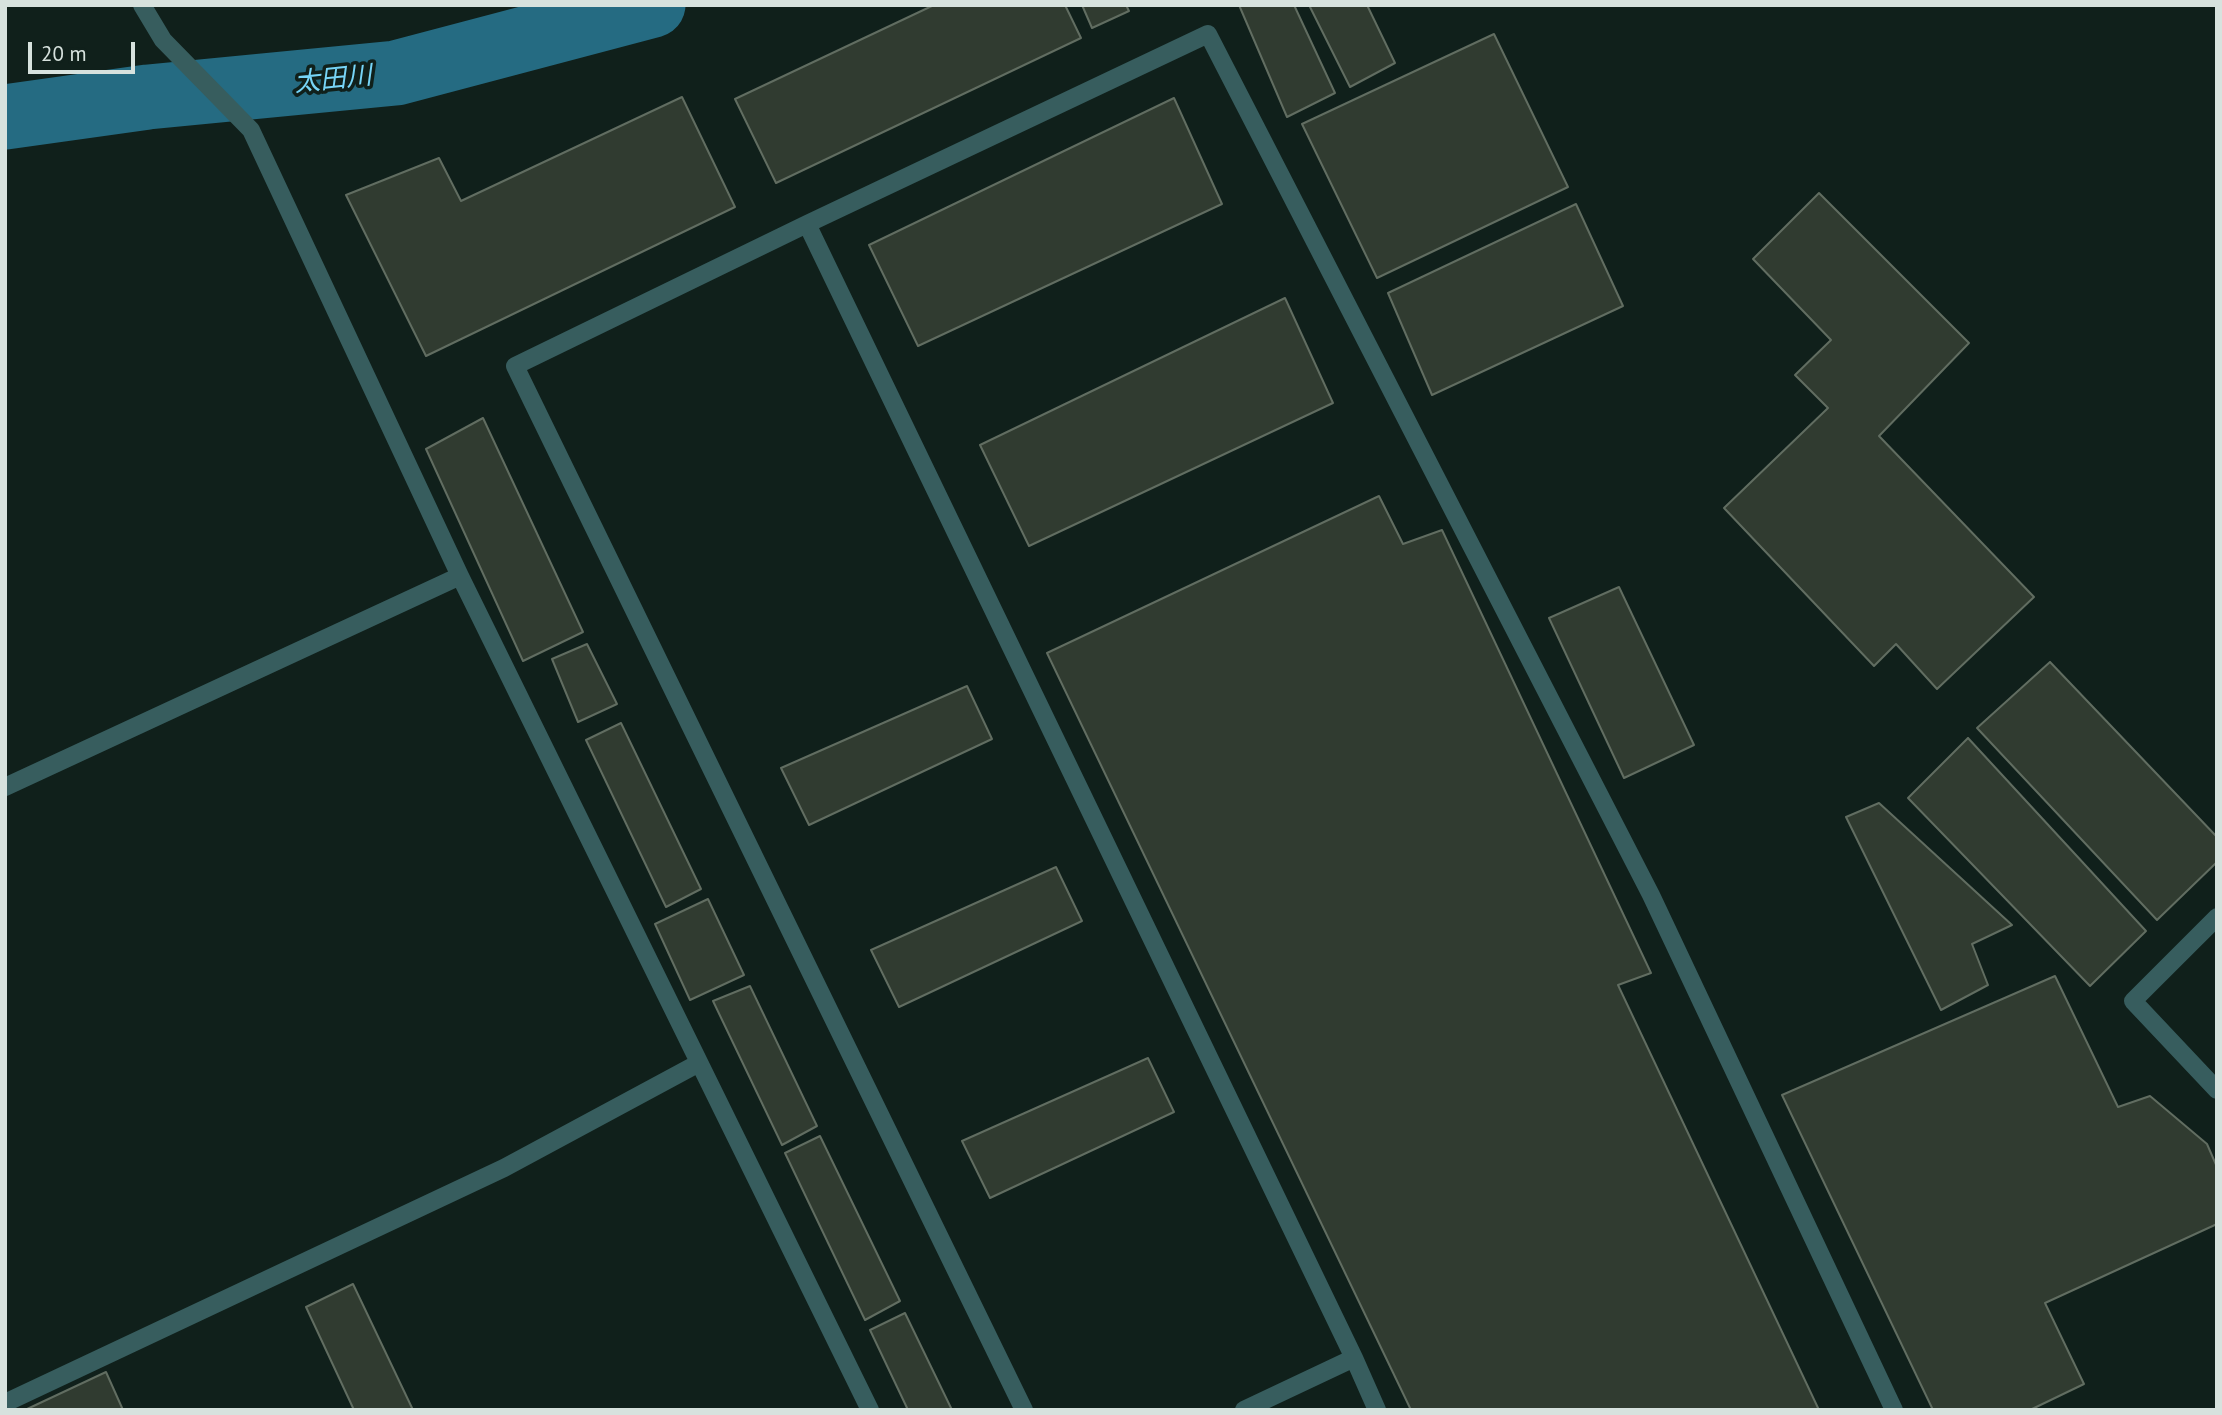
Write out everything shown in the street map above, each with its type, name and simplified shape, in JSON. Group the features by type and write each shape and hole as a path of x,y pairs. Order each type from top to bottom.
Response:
{"street":[{"path":"142,5 163,40 251,130 460,576 870,1410"},
{"path":"1024,1410 515,366 1208,34 1651,895 1894,1410"},
{"path":"807,224 1377,1410"},
{"path":"5,787 460,576"},
{"path":"2217,917 2133,1001 2217,1090"},
{"path":"5,1403 505,1168 699,1063"},
{"path":"1244,1410 1354,1358"}],"building":[{"path":"934,5 1065,5 1081,38 776,183 735,99"},
{"path":"1082,5 1126,5 1129,11 1092,28"},
{"path":"1239,5 1294,5 1335,93 1287,117"},
{"path":"1309,5 1367,5 1395,63 1350,87"},
{"path":"1494,34 1568,187 1377,278 1302,124"},
{"path":"682,97 735,207 426,356 346,195 439,158 461,201"},
{"path":"1174,98 1222,204 918,346 869,245"},
{"path":"1819,193 1969,343 1879,436 2034,597 1937,689 1896,644 1874,666 1724,508 1828,408 1795,375 1831,340 1753,259"},
{"path":"1576,204 1623,306 1432,395 1388,293"},
{"path":"1285,298 1333,403 1029,546 980,445"},
{"path":"483,418 583,632 523,661 426,449"},
{"path":"1379,496 1403,544 1442,530 1651,973 1618,985 1819,1410 1411,1410 1047,653"},
{"path":"1619,587 1694,745 1624,778 1549,618"},
{"path":"587,644 617,704 578,722 552,659"},
{"path":"2050,662 2217,837 2217,862 2157,920 1977,728"},
{"path":"967,686 992,739 809,825 781,768"},
{"path":"621,723 701,889 666,907 586,740"},
{"path":"1968,738 2146,931 2090,986 1908,798"},
{"path":"1879,803 2012,925 1972,944 1988,985 1941,1010 1846,817"},
{"path":"1056,867 1082,921 899,1007 871,950"},
{"path":"708,899 744,975 690,1000 655,924"},
{"path":"2055,976 2118,1107 2150,1096 2207,1144 2217,1167 2217,1224 2045,1303 2084,1384 2030,1410 1933,1410 1782,1095"},
{"path":"750,986 817,1126 782,1145 713,1001"},
{"path":"1148,1058 1174,1112 990,1198 962,1141"},
{"path":"820,1136 900,1301 865,1320 785,1153"},
{"path":"353,1284 413,1410 354,1410 306,1307"},
{"path":"905,1313 952,1410 908,1410 870,1330"},
{"path":"106,1372 123,1410 25,1410"}],"waterway":[{"name":"太田川","path":"5,117 148,97 396,73 653,5"}]}
